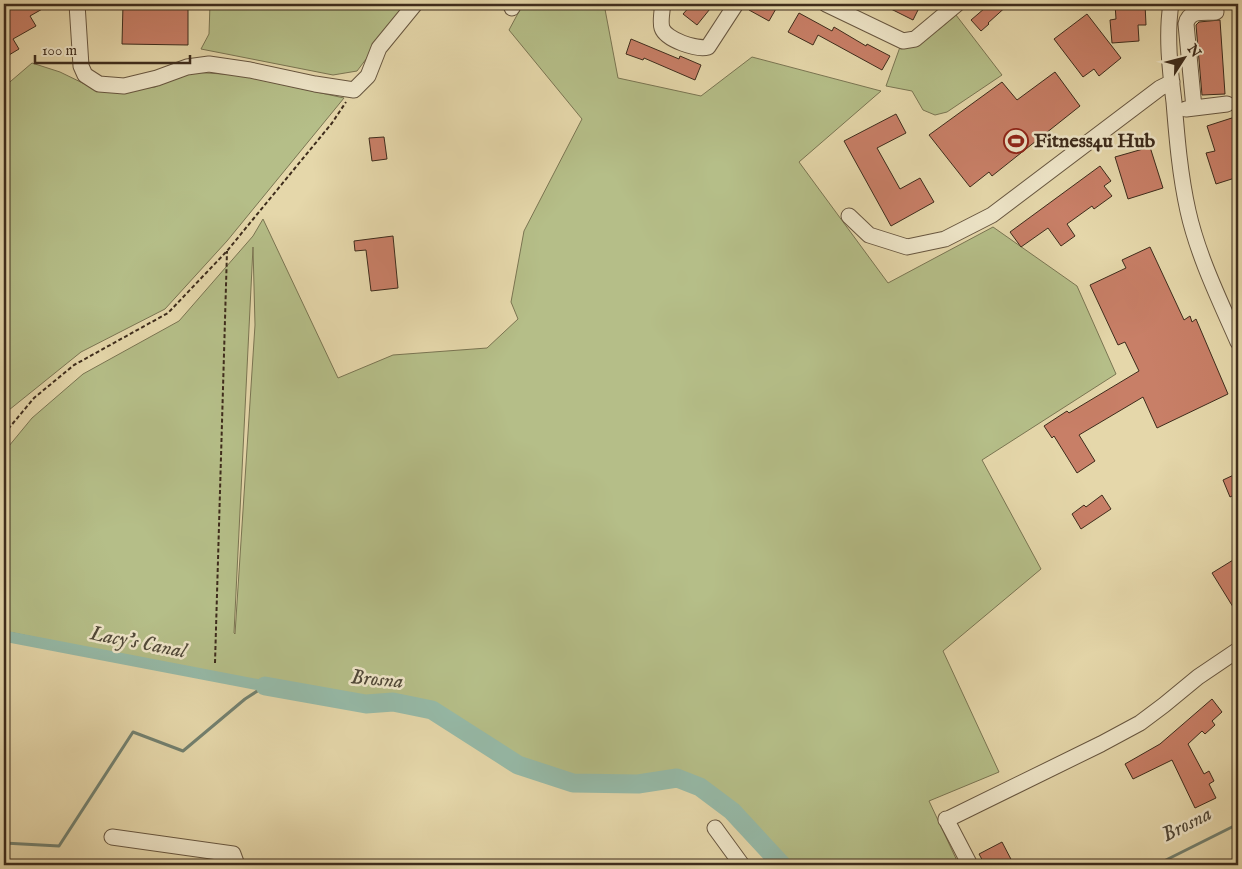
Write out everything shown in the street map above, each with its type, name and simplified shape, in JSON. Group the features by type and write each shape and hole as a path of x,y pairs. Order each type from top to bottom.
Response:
{"street":[{"path":"77,4 80,66 85,75 99,84 124,86 157,78 186,67 209,64 354,90 368,76 379,48 414,4"},
{"path":"663,4 661,26 664,32 678,42 702,48 708,47 736,4"},
{"path":"831,5 903,42 915,39 957,4"},
{"path":"1171,4 1169,18 1174,110 1180,172 1188,213 1210,278 1238,342"},
{"path":"1194,108 1186,24 1188,17 1192,13 1216,12 1215,4"},
{"path":"848,216 869,235 907,248 945,239 992,215 1160,88 1172,82"},
{"path":"1174,110 1227,104"},
{"path":"970,865 946,820 1044,773 1140,723 1198,676 1238,650"},
{"path":"715,828 742,865"},
{"path":"112,838 233,854 237,865"}],"path":[{"path":"4,434 34,398 74,365 168,313 227,251 332,123 354,90"},
{"path":"215,663 227,251"}],"green space":[{"path":"210,4 408,4 357,71 333,75 201,49 209,34"},
{"path":"523,4 604,4 618,78 701,96 752,57 881,91 799,162 888,283 993,227 1077,286 1116,374 982,460 1041,569 943,651 999,772 929,801 959,865 782,865 732,811 700,787 677,778 638,784 573,783 518,765 432,710 393,702 366,704 246,682 4,631 4,452 32,418 83,374 179,321 253,236 263,219 338,378 393,355 487,348 518,319 511,302 524,231 582,119 509,30","holes":["253,247 255,325 235,634"]},
{"path":"956,15 1002,75 947,112 935,115 923,110 912,91 886,86 900,47 931,35"},
{"path":"32,63 60,72 93,88 117,92 155,87 191,72 239,75 344,98 227,241 165,309 81,352 4,414 4,87"}],"building":[{"path":"4,4 51,4 30,16 36,26 13,39 19,49 4,58"},
{"path":"123,4 188,5 188,45 122,44"},
{"path":"692,4 714,4 697,25 683,14"},
{"path":"753,4 770,4 777,7 769,21 749,10"},
{"path":"881,4 911,4 919,8 913,20"},
{"path":"981,4 1009,4 981,31 971,20 985,8"},
{"path":"1115,4 1145,4 1146,25 1138,25 1139,41 1112,43 1110,20 1116,19"},
{"path":"799,13 832,31 834,27 866,46 867,44 890,56 882,70 818,35 813,45 788,32"},
{"path":"1087,14 1121,58 1099,76 1094,69 1083,77 1054,39"},
{"path":"1220,20 1225,94 1202,95 1196,25 1199,22"},
{"path":"631,39 679,59 680,56 701,65 695,80 644,58 643,60 626,54"},
{"path":"1055,72 1080,106 992,176 989,172 970,187 929,135 1002,82 1017,100"},
{"path":"896,114 906,133 877,148 900,189 920,178 934,202 891,226 844,141"},
{"path":"1238,116 1238,177 1216,184 1206,153 1215,151 1207,126"},
{"path":"384,137 387,159 372,161 369,138"},
{"path":"1150,147 1163,188 1128,199 1115,157"},
{"path":"1100,166 1111,181 1104,186 1112,196 1094,209 1092,206 1067,224 1075,236 1061,246 1048,228 1021,247 1010,232"},
{"path":"393,236 398,288 371,291 366,250 355,251 354,241"},
{"path":"1150,247 1184,320 1190,316 1192,322 1196,319 1228,394 1157,428 1143,397 1079,435 1095,461 1077,473 1054,436 1052,438 1044,426 1139,371 1125,342 1118,345 1090,285 1126,268 1122,260"},
{"path":"1238,473 1238,493 1230,497 1223,480"},
{"path":"1102,495 1111,509 1081,529 1072,514 1084,505 1086,507"},
{"path":"1238,557 1238,615 1212,573"},
{"path":"1212,699 1222,712 1212,721 1215,725 1205,734 1202,731 1188,744 1204,774 1209,771 1214,781 1209,784 1216,798 1195,808 1172,760 1133,779 1125,764 1160,744"},
{"path":"1002,842 1014,865 985,865 979,854"}],"waterway":[{"name":"Lacy's Canal","path":"4,636 265,686"},
{"name":"Brosna","path":"4,843 59,846 133,732 183,751 245,699 265,686"},
{"name":"Brosna","path":"265,686 366,704 393,702 432,710 518,765 573,783 638,784 677,778 700,787 732,811 782,865"},
{"name":"Brosna","path":"1156,865 1238,824"}],"place":[{"name":"Fitness4u Hub","path":"1016,141"}]}
